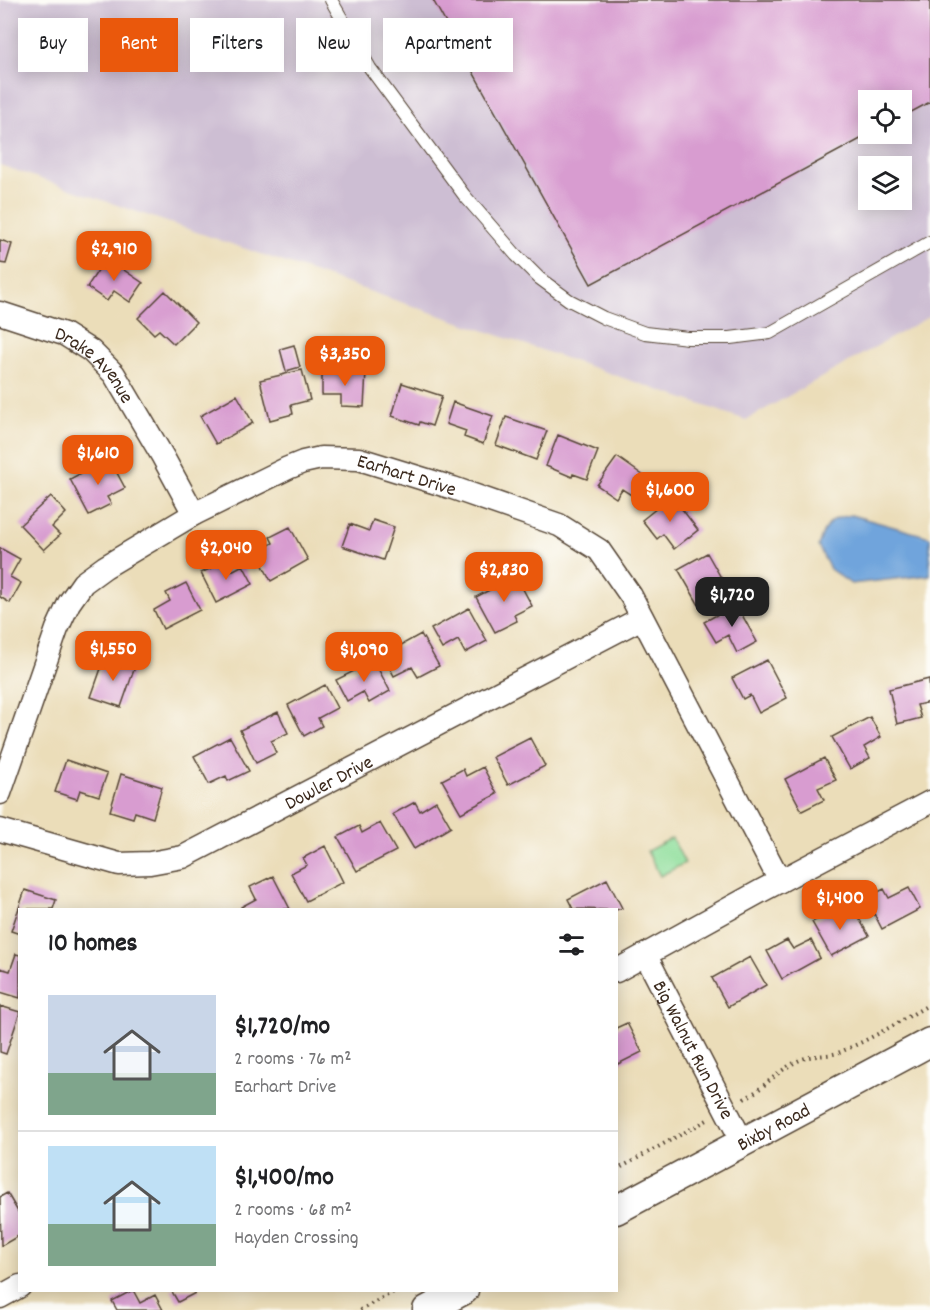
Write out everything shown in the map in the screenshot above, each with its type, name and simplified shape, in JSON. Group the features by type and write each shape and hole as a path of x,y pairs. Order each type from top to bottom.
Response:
{"street":[{"name":"Drake Avenue","path":"0,313 64,334 91,351 114,374 194,514"},
{"name":"Earhart Drive","path":"0,793 49,650 69,603 83,583 105,567 194,514 303,462 321,458 359,459 559,525 598,550 631,596 780,881"},
{"name":"Dowler Drive","path":"0,830 118,864 150,863 183,857 642,618"},
{"path":"618,970 930,801"},
{"name":"Big Walnut Run Drive","path":"646,956 743,1143"},
{"name":"Bixby Road","path":"618,1209 930,1042"},
{"path":"0,1297 18,1287"},
{"path":"427,1310 461,1292"}],"lane":[{"path":"331,0 370,68 464,195 539,278 569,300 604,318 645,333 688,338 730,338 770,333 930,242"}],"path":[{"path":"618,1169 762,1089 781,1070 802,1059 820,1054 838,1053 930,1004"},
{"path":"360,1310 393,1292"}],"shaded area":[{"path":"0,0 930,0 930,316 746,420 0,165"}],"green space":[{"path":"672,838 685,863 660,876 647,851"}],"water":[{"path":"851,515 930,537 930,575 851,584 830,569 818,546 820,539 828,524 837,518"}],"building":[{"path":"433,0 930,0 930,102 912,112 912,90 858,90 858,140 591,284 473,72 513,72 513,18 443,18"},
{"path":"0,240 12,244 6,264 0,263"},
{"path":"106,258 143,283 130,302 114,291 107,301 87,287"},
{"path":"165,291 196,322 174,344 159,330 154,334 138,318"},
{"path":"294,345 300,367 286,371 280,349"},
{"path":"302,370 310,400 291,405 293,414 270,420 260,380"},
{"path":"322,370 366,372 364,407 341,406 341,395 322,395"},
{"path":"402,383 442,396 432,426 420,422 419,425 392,416"},
{"path":"237,395 253,423 216,444 200,416"},
{"path":"453,402 493,416 483,444 464,437 466,431 446,424"},
{"path":"506,417 547,431 536,460 496,445"},
{"path":"558,435 598,451 587,479 573,474 572,477 546,466"},
{"path":"617,457 651,481 639,500 622,489 616,498 597,485"},
{"path":"109,458 125,488 107,497 111,504 89,515 70,479"},
{"path":"51,496 66,513 52,527 60,535 44,550 20,525"},
{"path":"672,496 698,530 674,549 663,534 657,539 642,520"},
{"path":"373,520 394,527 383,560 342,546 350,524 369,531"},
{"path":"290,527 308,560 271,581 256,552 273,543 270,537"},
{"path":"0,548 20,559 10,577 21,583 10,603 0,597"},
{"path":"707,553 728,590 700,607 678,569"},
{"path":"222,563 228,573 243,565 253,584 216,603 201,573"},
{"path":"516,576 532,606 514,615 517,621 495,632 476,597"},
{"path":"186,583 200,610 163,629 154,610 170,601 166,593"},
{"path":"736,604 757,642 737,653 728,635 716,642 704,622"},
{"path":"469,608 487,641 465,653 458,640 442,649 431,629"},
{"path":"421,634 439,666 418,677 412,667 394,676 383,655"},
{"path":"105,657 135,667 121,707 91,697"},
{"path":"767,660 787,698 759,713 750,695 743,699 732,678"},
{"path":"374,661 390,691 369,703 363,692 347,701 336,680"},
{"path":"929,679 930,702 917,705 921,718 897,724 889,689"},
{"path":"325,685 337,708 318,718 322,726 304,736 288,705"},
{"path":"278,712 288,733 271,741 276,753 256,763 240,730"},
{"path":"870,717 881,737 864,747 870,758 850,769 832,737"},
{"path":"230,737 249,771 228,781 226,776 209,784 194,756"},
{"path":"530,738 545,766 508,785 493,757"},
{"path":"824,758 836,780 818,788 824,800 802,811 785,779"},
{"path":"66,760 107,774 99,796 80,790 77,799 55,792"},
{"path":"483,767 497,794 461,813 442,780 463,769 466,776"},
{"path":"121,774 162,787 153,818 135,812 133,818 110,811"},
{"path":"436,801 451,827 414,849 393,814 415,802 420,811"},
{"path":"380,823 396,851 357,871 338,837 359,826 362,833"},
{"path":"325,846 343,882 306,901 291,873 307,865 303,858"},
{"path":"273,876 289,908 242,908 256,899 250,887"},
{"path":"607,879 622,908 572,908 568,899"},
{"path":"909,888 920,909 882,929 866,898 884,889 889,898"},
{"path":"25,890 56,900 53,908 19,908"},
{"path":"853,908 869,936 831,956 812,922 833,911 837,917"},
{"path":"18,910 18,933 11,931"},
{"path":"787,940 793,949 811,940 820,958 782,979 767,951"},
{"path":"16,954 18,954 18,997 0,992 0,968 10,971"},
{"path":"750,957 766,985 728,1007 712,978"},
{"path":"0,1006 18,1011 18,1018 6,1054 0,1052"},
{"path":"627,1023 642,1052 618,1064 618,1027"},
{"path":"7,1193 18,1212 18,1236 1,1246 0,1197"},
{"path":"129,1292 134,1292 140,1303 155,1295 163,1310 117,1310 112,1301"},
{"path":"172,1292 197,1292 178,1302"}]}
